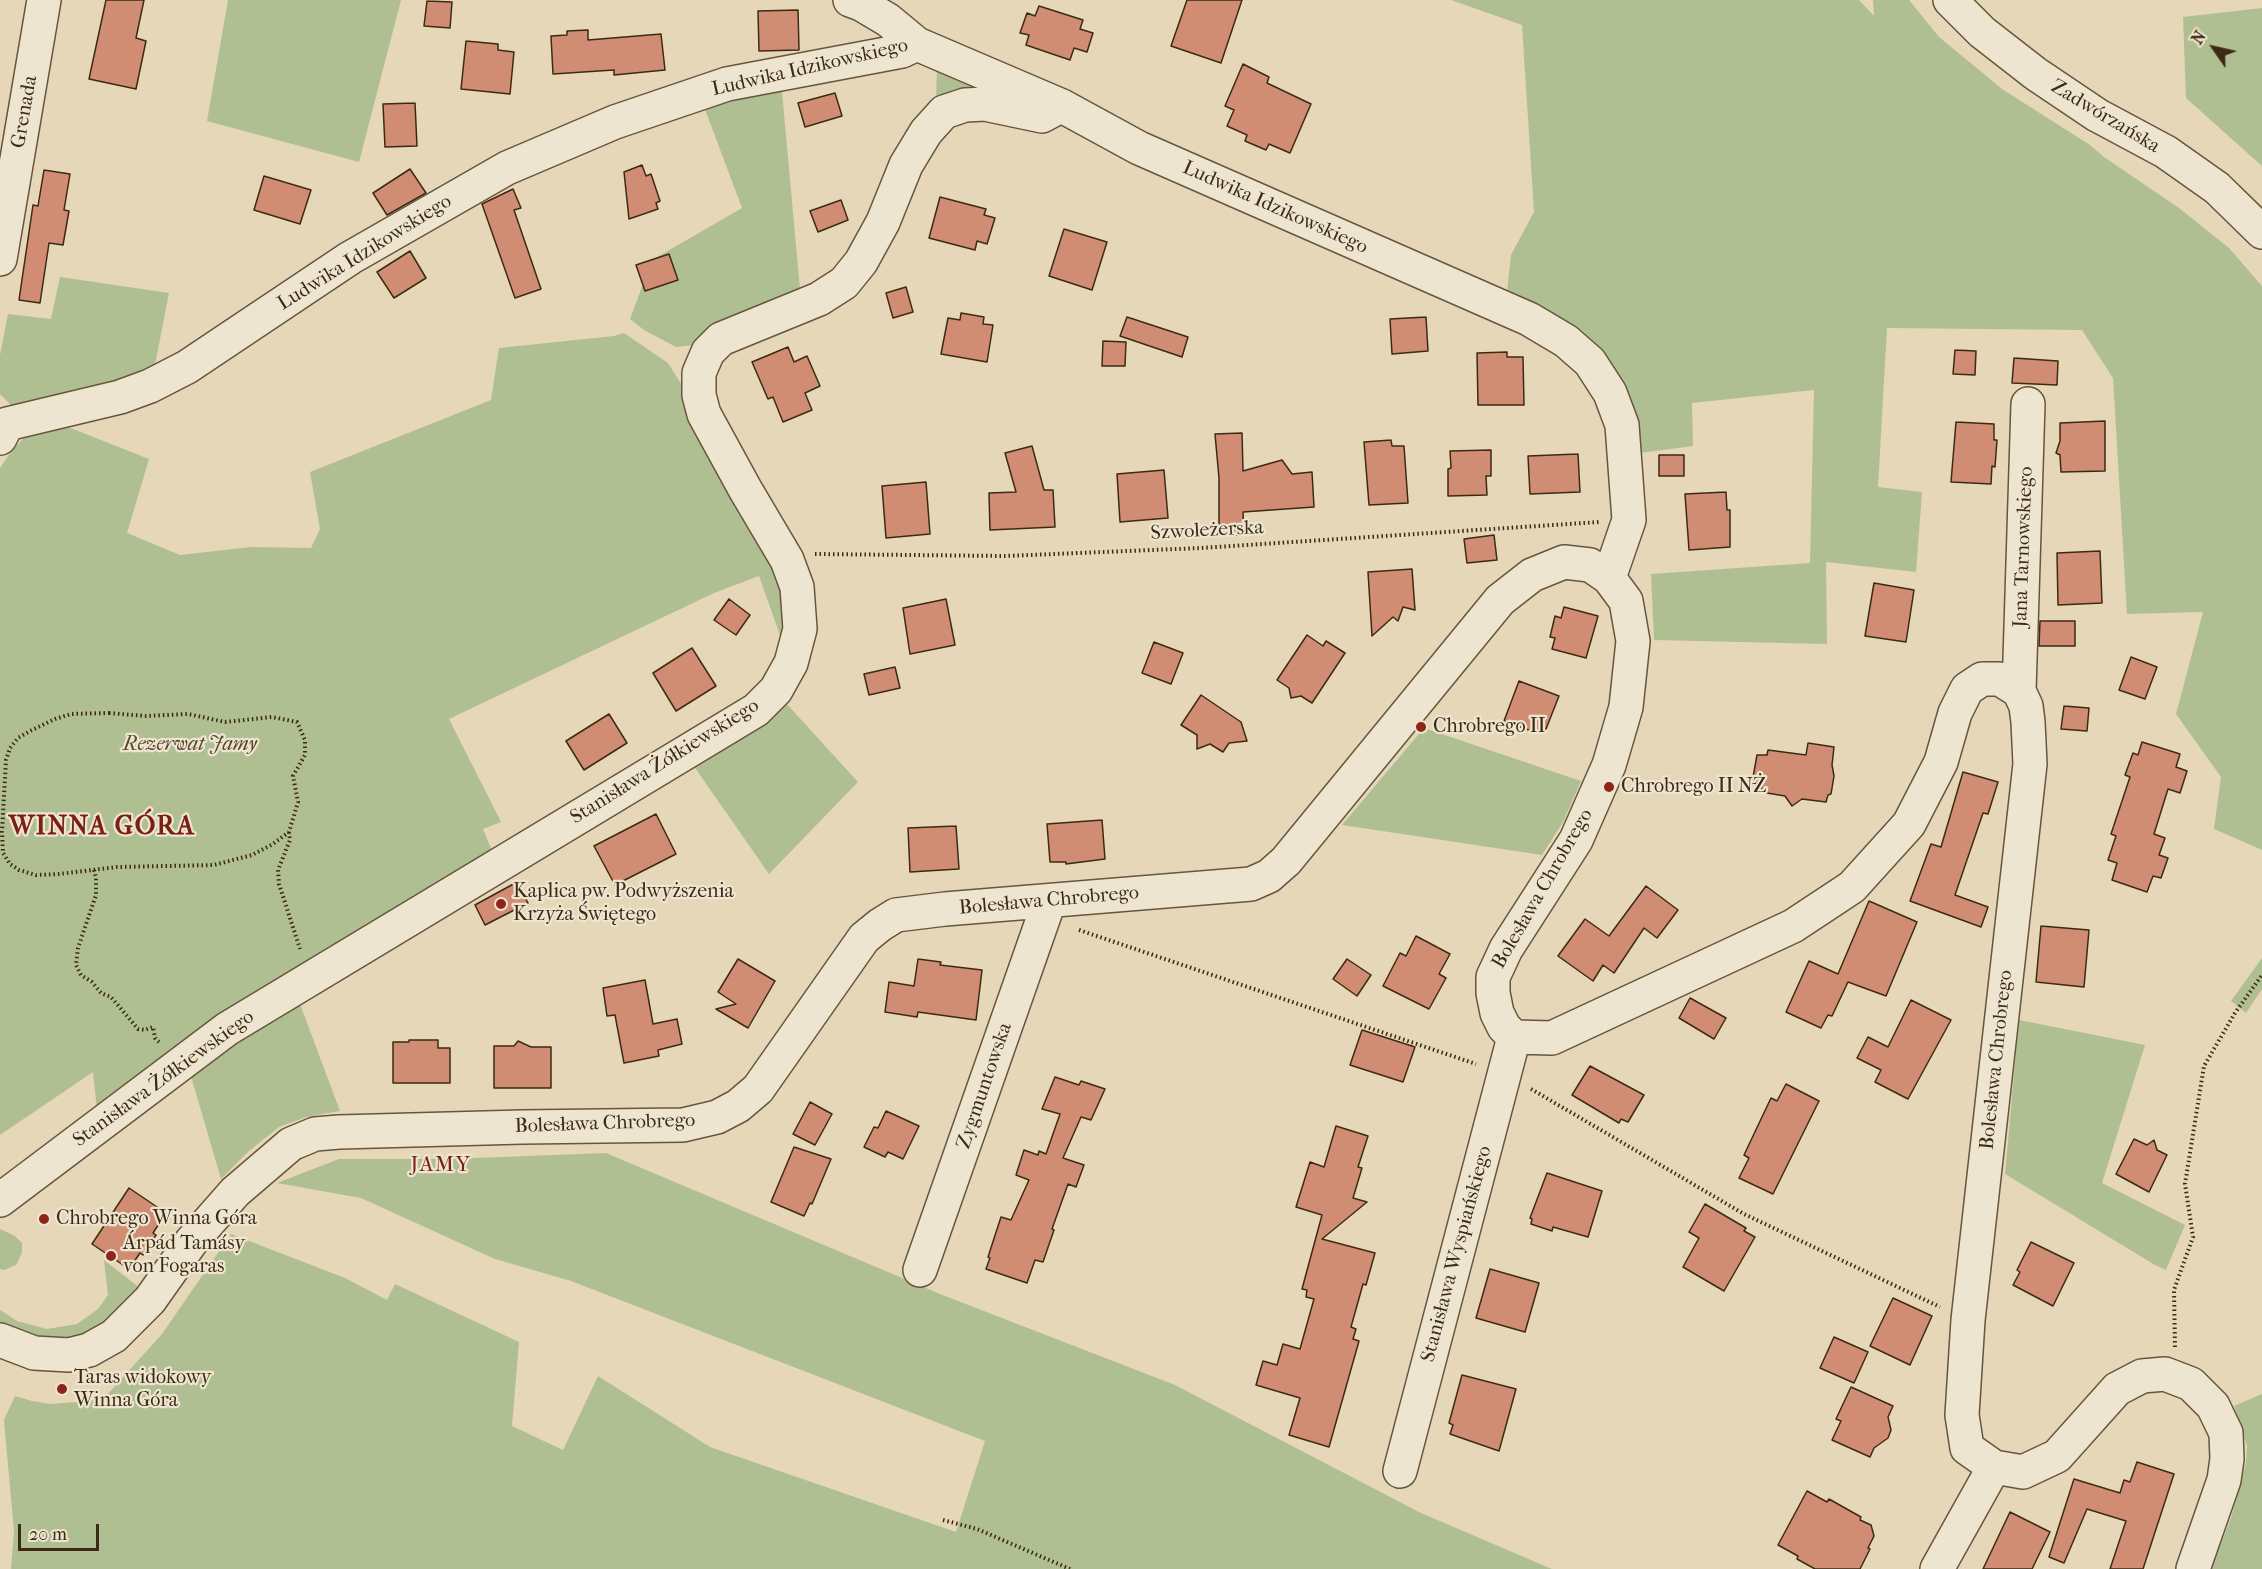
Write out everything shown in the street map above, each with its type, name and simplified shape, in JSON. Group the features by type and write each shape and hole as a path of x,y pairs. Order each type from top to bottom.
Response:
{"street":[{"name":"Grenada","path":"0,260 44,0"},
{"path":"850,0 888,20 917,44"},
{"name":"Zadwórzańska","path":"1950,0 1983,32 2036,74 2097,115 2166,152 2217,188 2262,232"},
{"name":"Ludwika Idzikowskiego","path":"2,424 120,397 150,386 187,367 350,258 497,174 615,122 727,84 902,51 917,44 1062,106 1129,144 1529,319 1566,341 1590,362 1610,393 1622,425 1629,520 1609,578"},
{"name":"Stanisława Żółkiewskiego","path":"0,1200 227,1029 756,710 776,690 791,663 800,628 796,587 787,560 704,414 699,395 699,373 708,352 721,339 819,299 844,283 861,262 882,222 906,165 926,132 944,112 965,105 985,104 1042,116 1062,106"},
{"name":"Jana Tarnowskiego","path":"2019,691 2028,404"},
{"name":"Bolesława Chrobrego","path":"0,1340 34,1353 69,1355 89,1350 114,1336 150,1300 191,1242 235,1192 291,1144 315,1134 476,1128 683,1125 717,1117 738,1106 758,1089 864,939 879,925 896,915 1251,884 1269,876 1286,861 1500,600 1532,575 1564,562 1590,564 1609,578 1626,601 1633,641 1626,707 1609,765 1576,840 1506,950 1493,976 1493,993 1497,1013 1504,1027 1514,1037"},
{"path":"1514,1037 1552,1038 1793,926 1852,887 1909,824 1941,762 1955,713 1967,689 1982,679 2000,679 2019,691"},
{"name":"Bolesława Chrobrego","path":"2019,691 2026,706 2030,764 1968,1320 1962,1415 1968,1448 1994,1467 2023,1472 2057,1456 2117,1389 2142,1376 2165,1374 2191,1384 2213,1406 2226,1433 2227,1459 2224,1480 2193,1569"},
{"name":"Zygmuntowska","path":"920,1270 1049,902"},
{"name":"Stanisława Wyspiańskiego","path":"1400,1471 1491,1071 1514,1037"},
{"path":"1937,1569 1994,1467"}],"path":[{"name":"Szwoleżerska","path":"787,560 810,554 1005,556 1189,548 1629,520"},
{"path":"289,832 252,855 214,865 117,867 36,875 19,870 10,864 3,853 6,760 10,748 18,738 71,714 109,713 145,716 188,714 225,722 272,717 297,722 305,740 305,755 293,776 298,802 289,832 290,840 278,870 279,884 300,949 317,975"},
{"path":"94,870 96,895 78,948 76,964 81,975 92,982 101,993 111,997 138,1029 145,1030 153,1027 155,1038 160,1043 166,1075"},
{"path":"1074,928 1517,1079 1537,1093 1744,1214 1968,1320"},
{"path":"2175,1378 2174,1290 2193,1237 2185,1184 2204,1066 2235,1013 2262,975"},
{"path":"943,1520 977,1530 1070,1569"}],"green space":[{"path":"228,0 401,0 359,162 207,121"},
{"path":"1451,0 1859,0 1874,16 1873,0 1909,0 1939,37 2002,89 2090,145 2179,208 2229,248 2262,286 2262,850 2214,829 2221,777 2176,714 2203,612 2127,614 2113,378 2082,330 1887,328 1878,487 1922,492 1916,572 1826,562 1827,644 1654,640 1651,574 1810,563 1814,390 1692,403 1693,446 1639,453 1627,404 1507,292 1511,255 1534,212 1522,25"},
{"path":"2262,8 2262,166 2186,98 2183,17"},
{"path":"937,62 1028,96 936,107"},
{"path":"781,81 801,300 694,345 676,347 644,330 630,319 652,260 742,208 703,104"},
{"path":"60,277 169,293 153,375 23,410 11,405 0,394 0,355 8,314 51,319"},
{"name":"Rezerwat Jamy","path":"624,333 668,363 685,390 787,584 787,655 759,576 714,593 449,719 501,822 483,829 494,856 98,1119 93,1072 0,1135 0,468 12,450 31,431 53,421 149,459 127,533 180,555 251,547 311,548 320,529 310,472 491,400 499,348"},
{"path":"784,701 858,782 769,874 693,765"},
{"path":"1424,728 1581,781 1563,822 1542,855 1342,825"},
{"path":"2262,958 2262,989 2246,1013 2231,1001"},
{"path":"297,996 340,1111 306,1117 279,1127 249,1151 221,1179 188,1066"},
{"path":"2019,1020 2145,1045 2102,1183 2185,1225 2166,1270 2005,1174"},
{"path":"606,1153 940,1294 1175,1385 1419,1512 1552,1569 11,1569 14,1531 4,1420 15,1396 50,1404 90,1401 106,1396 162,1334 231,1234 345,1278 387,1300 395,1284 519,1342 512,1426 563,1450 598,1376 710,1447 956,1532 985,1441 571,1281 495,1259 361,1198 277,1183 339,1159 449,1159"},
{"path":"0,1229 15,1236 22,1243 22,1253 16,1265 4,1270 0,1269"},
{"path":"104,1260 141,1289 100,1330 73,1340 46,1341 16,1333 0,1322 0,1310 17,1321 47,1329 77,1324 98,1309 108,1295"},
{"path":"2262,1394 2262,1569 2211,1569 2231,1518 2246,1463 2247,1446 2234,1406"}],"building":[{"path":"106,0 144,0 136,38 146,41 136,89 89,79"},
{"path":"1187,0 1242,0 1221,63 1171,46"},
{"path":"427,1 452,2 450,28 424,26"},
{"path":"1039,6 1083,20 1080,29 1093,33 1087,52 1074,48 1070,60 1026,45 1029,35 1020,33 1027,13 1035,16"},
{"path":"798,10 799,50 759,51 758,11"},
{"path":"588,30 588,40 661,34 665,70 614,75 614,70 553,74 551,36 567,35 567,31"},
{"path":"466,41 498,44 498,50 514,52 510,94 461,89"},
{"path":"1243,64 1269,77 1267,83 1311,104 1290,153 1269,144 1266,150 1245,141 1247,135 1227,126 1234,110 1225,106"},
{"path":"835,93 842,116 805,127 798,103"},
{"path":"415,103 417,146 385,147 383,104"},
{"path":"642,165 646,176 651,174 660,201 656,203 658,209 629,219 624,172"},
{"path":"410,169 426,193 387,215 373,193"},
{"path":"44,170 70,174 64,210 69,211 63,245 49,243 40,303 19,300 33,205 38,206"},
{"path":"264,176 311,190 300,224 254,210"},
{"path":"513,189 521,208 514,210 541,289 515,298 482,204"},
{"path":"940,197 986,209 984,215 995,218 987,244 977,241 975,250 929,238"},
{"path":"841,200 848,220 818,232 810,211"},
{"path":"1064,229 1107,242 1092,290 1049,276"},
{"path":"410,251 426,278 394,298 377,272"},
{"path":"669,254 678,280 645,291 636,265"},
{"path":"906,287 913,312 893,318 886,293"},
{"path":"961,313 984,317 983,324 993,325 987,362 941,354 948,318 960,320"},
{"path":"1127,317 1188,337 1182,357 1120,336"},
{"path":"1426,317 1428,351 1392,354 1390,319"},
{"path":"1103,341 1126,342 1125,366 1102,366"},
{"path":"788,347 794,362 807,356 820,386 805,393 812,410 783,422 773,397 768,399 752,362"},
{"path":"1955,350 1976,351 1975,375 1953,374"},
{"path":"1507,352 1507,357 1523,357 1524,405 1478,405 1477,353"},
{"path":"2014,358 2058,361 2057,385 2012,383"},
{"path":"2105,421 2105,471 2061,472 2060,455 2056,453 2060,441 2060,423"},
{"path":"1956,422 1994,424 1994,440 1997,440 1991,484 1951,482"},
{"path":"1242,433 1243,471 1282,460 1292,474 1312,472 1314,507 1243,512 1244,535 1219,535 1219,478 1215,434"},
{"path":"1391,440 1392,446 1404,446 1408,503 1369,505 1364,442"},
{"path":"1032,446 1044,490 1053,490 1055,527 990,530 989,493 1016,492 1005,453"},
{"path":"1491,450 1491,476 1486,476 1487,495 1448,496 1450,451"},
{"path":"1578,454 1580,492 1530,494 1528,456"},
{"path":"1659,455 1684,455 1684,476 1659,476"},
{"path":"1164,470 1168,518 1120,522 1117,474"},
{"path":"926,482 930,534 886,538 882,486"},
{"path":"1726,492 1727,510 1730,510 1730,547 1689,550 1685,494"},
{"path":"1494,535 1497,560 1467,563 1464,539"},
{"path":"2100,551 2102,603 2058,605 2057,553"},
{"path":"1412,569 1415,610 1403,607 1398,621 1393,617 1372,636 1368,572"},
{"path":"1874,583 1914,590 1906,642 1865,636"},
{"path":"729,599 750,615 736,635 714,620"},
{"path":"946,599 955,645 910,654 903,608"},
{"path":"1564,607 1598,616 1586,658 1552,649 1555,638 1550,637 1555,616 1561,618"},
{"path":"2040,621 2075,621 2075,646 2039,646"},
{"path":"1307,635 1323,646 1326,641 1345,653 1312,703 1301,696 1291,698 1289,688 1277,680"},
{"path":"1154,642 1183,653 1171,684 1142,673"},
{"path":"692,648 716,686 676,711 653,673"},
{"path":"2131,657 2157,667 2145,699 2119,690"},
{"path":"895,667 900,688 869,695 864,674"},
{"path":"1519,681 1559,696 1546,729 1537,733 1504,721"},
{"path":"1201,695 1241,722 1247,741 1229,743 1223,752 1210,744 1197,749 1197,735 1181,725"},
{"path":"2064,706 2089,708 2087,731 2061,729"},
{"path":"609,714 627,743 584,770 566,741"},
{"path":"2142,742 2180,754 2176,767 2187,771 2180,793 2168,789 2154,834 2165,838 2159,855 2168,858 2161,878 2153,876 2147,892 2112,880 2117,863 2108,860 2116,836 2111,834 2130,777 2125,775 2133,753 2138,755"},
{"path":"1808,743 1834,747 1832,765 1834,776 1831,794 1828,795 1826,802 1802,799 1792,806 1785,796 1761,792 1762,784 1752,783 1757,755 1767,755 1768,750 1806,755"},
{"path":"1963,772 1998,782 1988,814 1983,813 1955,895 1988,907 1981,927 1910,901 1931,844 1941,847"},
{"path":"656,814 676,854 615,885 594,846"},
{"path":"1102,820 1105,859 1066,864 1066,862 1050,862 1047,824"},
{"path":"956,826 959,869 910,872 908,828"},
{"name":"Kaplica pw. Podwyższenia Krzyża Świętego","path":"517,882 528,903 485,925 475,905"},
{"path":"1646,886 1678,910 1657,938 1644,928 1614,973 1603,965 1593,981 1558,956 1585,919 1609,936"},
{"path":"1869,901 1917,922 1886,996 1848,982 1832,1016 1828,1015 1821,1028 1786,1012 1809,961 1838,974"},
{"path":"2041,926 2089,930 2084,987 2036,982"},
{"path":"1416,936 1450,954 1439,974 1446,978 1429,1009 1383,986 1400,953 1406,956"},
{"path":"738,959 775,981 748,1028 716,1009 736,1004 718,992"},
{"path":"918,959 941,962 940,965 982,970 976,1020 918,1012 917,1017 885,1012 889,982 914,986"},
{"path":"1347,959 1371,975 1357,996 1333,979"},
{"path":"645,980 653,1024 677,1019 682,1044 658,1050 659,1056 624,1063 615,1015 607,1016 603,988"},
{"path":"1690,998 1726,1018 1714,1039 1679,1018"},
{"path":"1911,1000 1951,1020 1908,1099 1875,1082 1881,1070 1857,1058 1868,1037 1888,1047"},
{"path":"1362,1030 1415,1047 1403,1082 1350,1065"},
{"path":"409,1040 438,1040 438,1048 450,1048 450,1083 393,1083 393,1042 409,1042"},
{"path":"518,1041 531,1047 551,1047 551,1088 494,1088 494,1046 514,1046"},
{"path":"1590,1066 1644,1095 1628,1122 1621,1119 1619,1123 1572,1095"},
{"path":"1055,1077 1079,1085 1081,1081 1105,1089 1091,1120 1081,1117 1063,1158 1084,1165 1076,1187 1068,1184 1043,1262 1035,1260 1027,1283 986,1269 1001,1217 1011,1220 1029,1180 1016,1175 1024,1150 1038,1155 1039,1151 1046,1154 1060,1114 1042,1109"},
{"path":"1786,1084 1819,1101 1773,1194 1739,1178 1749,1158 1744,1155 1771,1098 1777,1101"},
{"path":"810,1102 832,1114 815,1145 793,1134"},
{"path":"886,1111 919,1126 903,1159 888,1152 885,1157 864,1147 874,1127 878,1128"},
{"path":"1336,1126 1368,1136 1358,1167 1362,1168 1353,1198 1367,1202 1322,1239 1375,1253 1366,1285 1363,1284 1351,1327 1356,1329 1353,1339 1359,1341 1329,1447 1289,1435 1300,1398 1256,1385 1263,1361 1277,1365 1283,1344 1300,1349 1314,1299 1306,1297 1307,1290 1302,1289 1322,1215 1296,1207 1310,1162 1324,1167"},
{"path":"2134,1139 2147,1145 2154,1140 2157,1150 2167,1155 2149,1192 2116,1174"},
{"path":"794,1147 831,1159 812,1204 810,1203 804,1216 771,1202"},
{"path":"1547,1173 1602,1191 1588,1237 1553,1227 1552,1231 1531,1224 1532,1219 1530,1218"},
{"path":"129,1188 166,1213 143,1255 140,1253 129,1269 92,1244"},
{"path":"1705,1204 1746,1228 1744,1231 1755,1237 1724,1291 1683,1267 1699,1238 1689,1232"},
{"path":"2031,1242 2074,1263 2053,1306 2013,1285 2020,1272 2017,1270"},
{"path":"1490,1269 1539,1283 1525,1332 1476,1318"},
{"path":"1893,1298 1932,1316 1910,1365 1870,1346"},
{"path":"1834,1337 1868,1352 1854,1383 1820,1368"},
{"path":"1462,1375 1516,1389 1499,1451 1450,1434 1453,1425 1449,1423"},
{"path":"1851,1387 1893,1406 1888,1417 1891,1430 1888,1438 1874,1448 1870,1457 1832,1440 1841,1421 1836,1419"},
{"path":"2137,1462 2174,1474 2143,1569 2110,1569 2126,1521 2087,1509 2064,1563 2049,1557 2074,1479 2120,1493 2124,1480 2130,1482"},
{"path":"1807,1491 1827,1502 1829,1499 1871,1525 1874,1536 1860,1569 1815,1569 1778,1545"},
{"path":"2010,1512 2050,1532 2032,1569 1983,1569"}],"place":[{"name":"Chrobrego II","path":"1421,727"},
{"name":"Chrobrego II NŻ","path":"1609,787"},
{"name":"Kaplica pw. Podwyższenia Krzyża Świętego","path":"501,904"},
{"name":"Chrobrego Winna Góra","path":"44,1219"},
{"name":"Árpád Tamásy von Fogaras","path":"111,1256"},
{"name":"Taras widokowy Winna Góra","path":"62,1389"}],"district":[{"name":"WINNA GÓRA","path":"102,828"},
{"name":"JAMY","path":"441,1166"}]}
